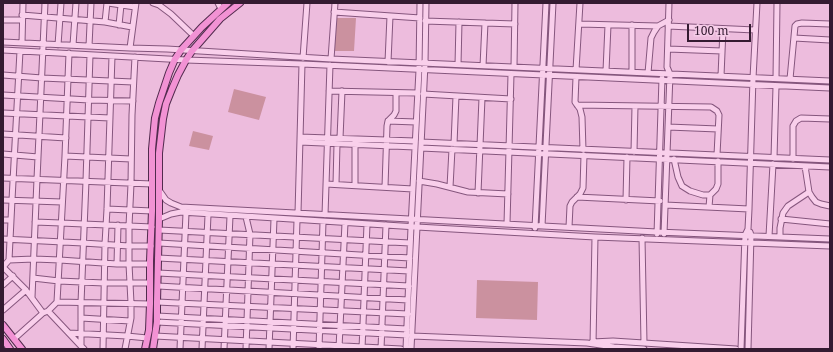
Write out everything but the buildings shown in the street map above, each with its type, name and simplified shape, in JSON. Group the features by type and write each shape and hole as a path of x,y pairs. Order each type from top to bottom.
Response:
{"main road":[{"path":"145,349 149,330 152,227 152,149 155,118 175,59 219,6 228,3"},
{"path":"153,349 158,302 159,153 166,104 186,60 192,51 220,19 240,3"},
{"path":"3,325 22,349"},
{"path":"3,339 10,349"}],"street":[{"path":"22,43 23,3"},
{"path":"32,297 36,179 44,17 46,3"},
{"path":"58,45 61,3"},
{"path":"73,45 76,3"},
{"path":"89,46 91,3"},
{"path":"105,22 108,3 136,5 130,48"},
{"path":"153,3 159,5 171,14 194,36"},
{"path":"303,58 307,3"},
{"path":"331,59 335,3"},
{"path":"411,349 407,329 411,219 418,145 422,70 420,3"},
{"path":"422,64 426,3"},
{"path":"514,68 516,3"},
{"path":"535,233 546,3"},
{"path":"542,226 553,3"},
{"path":"576,70 580,3"},
{"path":"664,239 670,81 670,74 667,67 669,3"},
{"path":"748,349 751,235 748,229 752,78 757,3"},
{"path":"776,78 777,3"},
{"path":"119,25 120,4"},
{"path":"334,12 420,18"},
{"path":"388,62 390,16"},
{"path":"3,20 44,17 105,22 132,27"},
{"path":"648,73 651,38 658,26 669,20"},
{"path":"426,21 515,24"},
{"path":"458,65 459,22"},
{"path":"483,66 485,23"},
{"path":"790,79 795,26 799,23 830,24"},
{"path":"579,24 658,26"},
{"path":"606,71 608,25"},
{"path":"632,25 632,72"},
{"path":"668,26 755,30"},
{"path":"721,76 723,29"},
{"path":"794,38 830,40"},
{"path":"3,42 181,50 422,64 830,81"},
{"path":"668,49 722,51"},
{"path":"3,50 186,60 330,65 830,88"},
{"path":"20,51 9,260 3,267 82,348"},
{"path":"58,302 69,54"},
{"path":"82,348 82,262 90,55"},
{"path":"103,349 104,263 112,56"},
{"path":"125,349 130,321 131,303 129,226 132,159 132,102 135,57"},
{"path":"298,213 302,64"},
{"path":"325,215 330,65"},
{"path":"657,239 662,74 667,67"},
{"path":"507,224 511,74"},
{"path":"3,75 133,82"},
{"path":"569,228 570,206 572,202 578,198 583,188 584,152 582,117 575,97 576,77"},
{"path":"774,158 776,86"},
{"path":"329,91 511,99"},
{"path":"340,138 342,91"},
{"path":"384,187 387,126 388,121 395,113 396,93"},
{"path":"406,349 409,335 418,220 419,181 416,122 421,94"},
{"path":"3,95 132,102"},
{"path":"450,187 456,96"},
{"path":"478,193 482,98"},
{"path":"577,105 711,107 715,109 719,115 717,187 710,195 709,207"},
{"path":"634,152 635,106"},
{"path":"3,113 110,118"},
{"path":"793,159 793,126 796,121 801,118 830,119"},
{"path":"388,121 416,122"},
{"path":"668,127 718,129"},
{"path":"3,134 66,138"},
{"path":"300,139 327,140 340,138 355,142 386,146 418,145 546,151 634,152 660,156"},
{"path":"327,140 337,144 387,140 418,145"},
{"path":"355,142 355,185"},
{"path":"336,184 337,144"},
{"path":"584,152 627,157 667,156 718,158 750,163 830,167"},
{"path":"3,154 38,156"},
{"path":"65,156 132,159"},
{"path":"667,156 674,159 750,157 830,160"},
{"path":"626,200 627,157"},
{"path":"674,159 678,177 682,186 690,191 703,195 710,195"},
{"path":"769,236 773,164"},
{"path":"805,166 809,192 812,197 816,202 830,206 830,201"},
{"path":"3,178 152,184"},
{"path":"419,181 468,192 508,194"},
{"path":"326,184 413,189"},
{"path":"159,190 166,200 181,207 569,228 830,239"},
{"path":"780,237 783,213 788,206 809,192"},
{"path":"578,198 658,201 665,204 749,209"},
{"path":"3,200 62,202"},
{"path":"171,203 171,214"},
{"path":"107,209 152,211"},
{"path":"159,219 181,212 323,222 595,237 830,246"},
{"path":"180,349 186,213"},
{"path":"202,349 208,215"},
{"path":"224,349 230,216"},
{"path":"246,217 250,234 246,349"},
{"path":"269,349 274,219"},
{"path":"782,219 830,224"},
{"path":"3,220 11,220"},
{"path":"293,346 297,220"},
{"path":"35,222 152,227"},
{"path":"319,347 323,222"},
{"path":"339,347 345,223"},
{"path":"362,348 368,224"},
{"path":"117,264 118,225"},
{"path":"382,348 386,225"},
{"path":"741,349 744,235 748,229"},
{"path":"159,230 410,243"},
{"path":"591,343 595,237"},
{"path":"642,238 644,343"},
{"path":"3,239 151,246"},
{"path":"159,243 410,258"},
{"path":"158,258 410,271"},
{"path":"9,260 34,259 117,264 150,264"},
{"path":"158,273 409,286"},
{"path":"3,285 13,276"},
{"path":"33,278 104,283 150,283"},
{"path":"158,286 408,300"},
{"path":"3,310 26,290"},
{"path":"14,339 58,302 150,304"},
{"path":"158,302 408,314"},
{"path":"157,319 181,317 225,326 591,343 614,347 644,349"},
{"path":"81,318 130,321"},
{"path":"157,319 181,323 225,320 407,329"},
{"path":"69,333 147,338"},
{"path":"155,336 269,342 293,346 401,349"},
{"path":"591,343 613,341 736,349"}],"shaded area":[{"path":"336,18 356,18 354,51 334,51"},
{"path":"234,89 266,97 259,120 228,112"},
{"path":"193,131 213,136 209,150 189,146"},
{"path":"477,280 538,282 537,320 476,318"}]}
